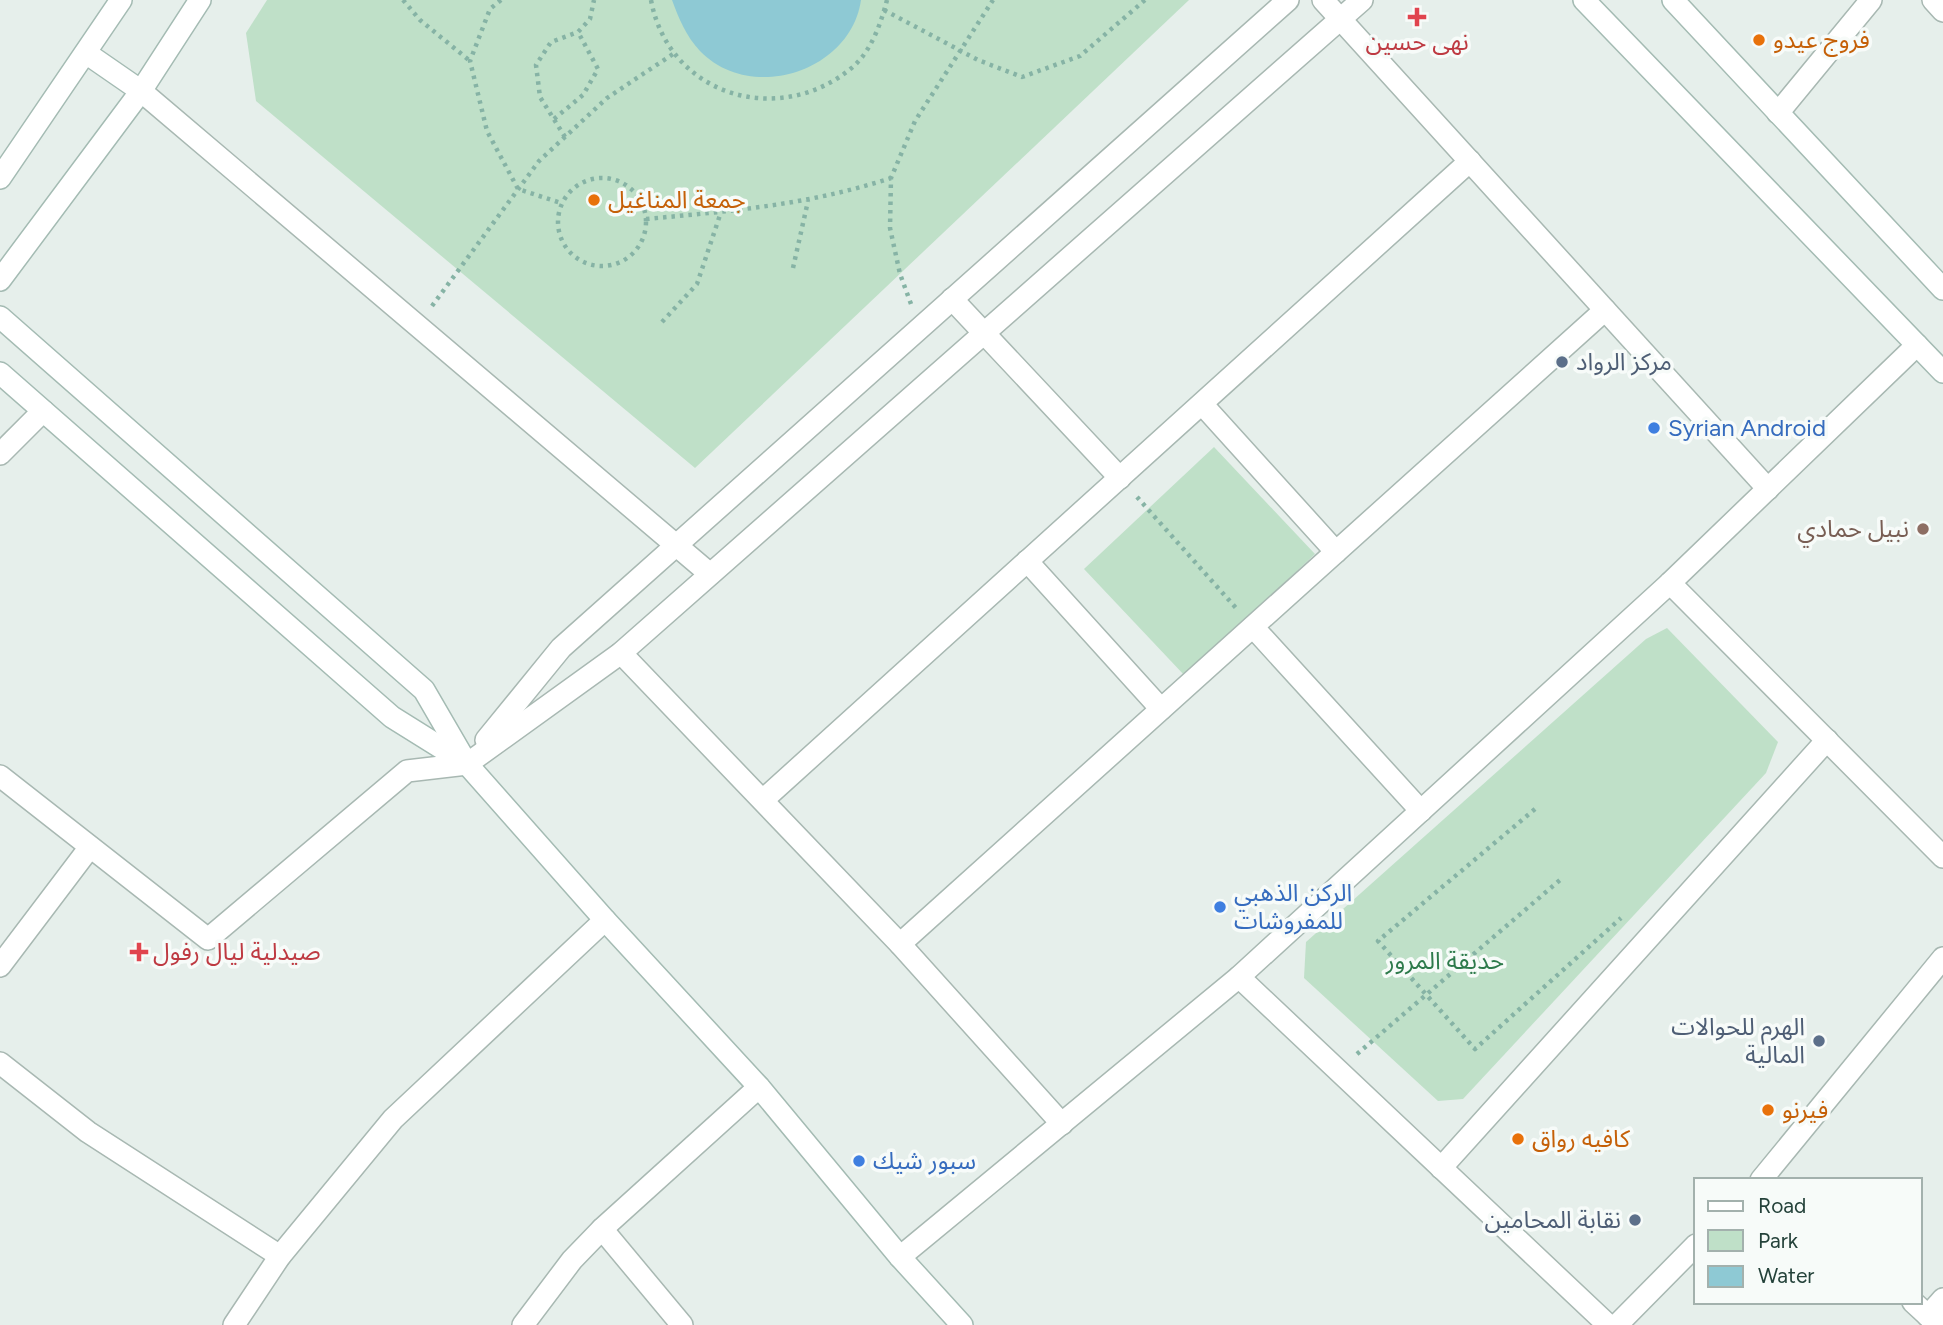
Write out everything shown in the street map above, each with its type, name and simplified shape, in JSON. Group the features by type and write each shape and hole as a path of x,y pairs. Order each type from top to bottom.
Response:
{"street":[{"path":"0,178 121,0"},
{"path":"0,280 141,91 200,0"},
{"path":"467,764 561,648 1288,0"},
{"path":"1323,0 1768,489"},
{"path":"0,776 208,939 407,771 467,764 621,653 1362,0"},
{"path":"1584,0 1943,372"},
{"path":"1673,0 1943,289"},
{"path":"1778,113 1871,0"},
{"path":"1933,0 1943,11"},
{"path":"86,53 141,91 710,574"},
{"path":"763,800 1470,161"},
{"path":"952,299 1120,478"},
{"path":"900,944 1605,310"},
{"path":"0,317 424,690 467,764 605,920 759,1087 900,1257 962,1325"},
{"path":"900,1257 1239,977 1670,583 1917,345"},
{"path":"0,373 392,717 467,764"},
{"path":"1202,404 1336,552"},
{"path":"0,454 43,411"},
{"path":"1027,561 1161,709"},
{"path":"1670,583 1943,857"},
{"path":"1253,627 1421,811"},
{"path":"621,653 900,944 1062,1124"},
{"path":"1441,1168 1827,740"},
{"path":"0,966 90,847"},
{"path":"234,1325 280,1256 393,1119 605,920"},
{"path":"1764,1178 1943,958"},
{"path":"1239,977 1608,1325"},
{"path":"0,1063 88,1132 280,1256"},
{"path":"523,1325 572,1260 602,1229 759,1087"},
{"path":"602,1229 682,1325"},
{"path":"1617,1325 1694,1247"},
{"path":"1926,1314 1943,1299"}],"path":[{"path":"404,0 420,20 470,61"},
{"path":"501,0 490,9 470,61 487,131 518,189 561,203"},
{"path":"565,137 540,97 536,65 551,42 578,32 590,19 594,0"},
{"path":"651,0 655,20 673,54 702,80 740,97 781,100 821,89 856,64 879,30 887,0"},
{"path":"920,328 900,274 890,228 891,178 915,121 993,0"},
{"path":"884,10 960,51 1022,77 1080,56 1145,0"},
{"path":"554,119 583,95 598,69 578,32"},
{"path":"417,326 539,161 607,98 673,54"},
{"path":"610,178 624,183 635,193 643,205 646,219 645,234 629,258 601,267 574,257 564,246 558,232 557,218 561,203 569,191 581,182 610,178"},
{"path":"646,219 774,207 847,192 891,178"},
{"path":"793,268 808,200"},
{"path":"662,321 697,284 721,212"},
{"path":"1120,478 1253,627"},
{"path":"1535,808 1378,941 1475,1049 1621,918"},
{"path":"1338,1070 1560,880"}],"green space":[{"path":"267,0 1189,0 695,468 256,101 246,33"},
{"path":"1214,447 1315,554 1185,676 1084,569"},
{"name":"حديقة المرور","path":"1667,628 1778,742 1766,773 1463,1099 1438,1101 1304,978 1306,942 1646,639"}],"water":[{"path":"672,0 861,0 853,25 839,45 819,61 796,72 771,77 745,75 721,67 700,51 683,27"}],"place":[{"name":"نهى حسين","path":"1417,17"},
{"name":"فروج عيدو","path":"1759,40"},
{"name":"جمعة المناغيل","path":"594,200"},
{"name":"مركز الرواد","path":"1562,362"},
{"name":"Syrian Android","path":"1654,428"},
{"name":"نبيل حمادي","path":"1923,529"},
{"name":"الركن الذهبي للمفروشات","path":"1220,907"},
{"name":"صيدلية ليال رفول","path":"139,952"},
{"name":"الهرم للحوالات المالية","path":"1819,1041"},
{"name":"فيرنو","path":"1768,1110"},
{"name":"كافيه رواق","path":"1518,1139"},
{"name":"سبور شيك","path":"859,1161"},
{"name":"نقابة المحامين","path":"1635,1220"}]}
